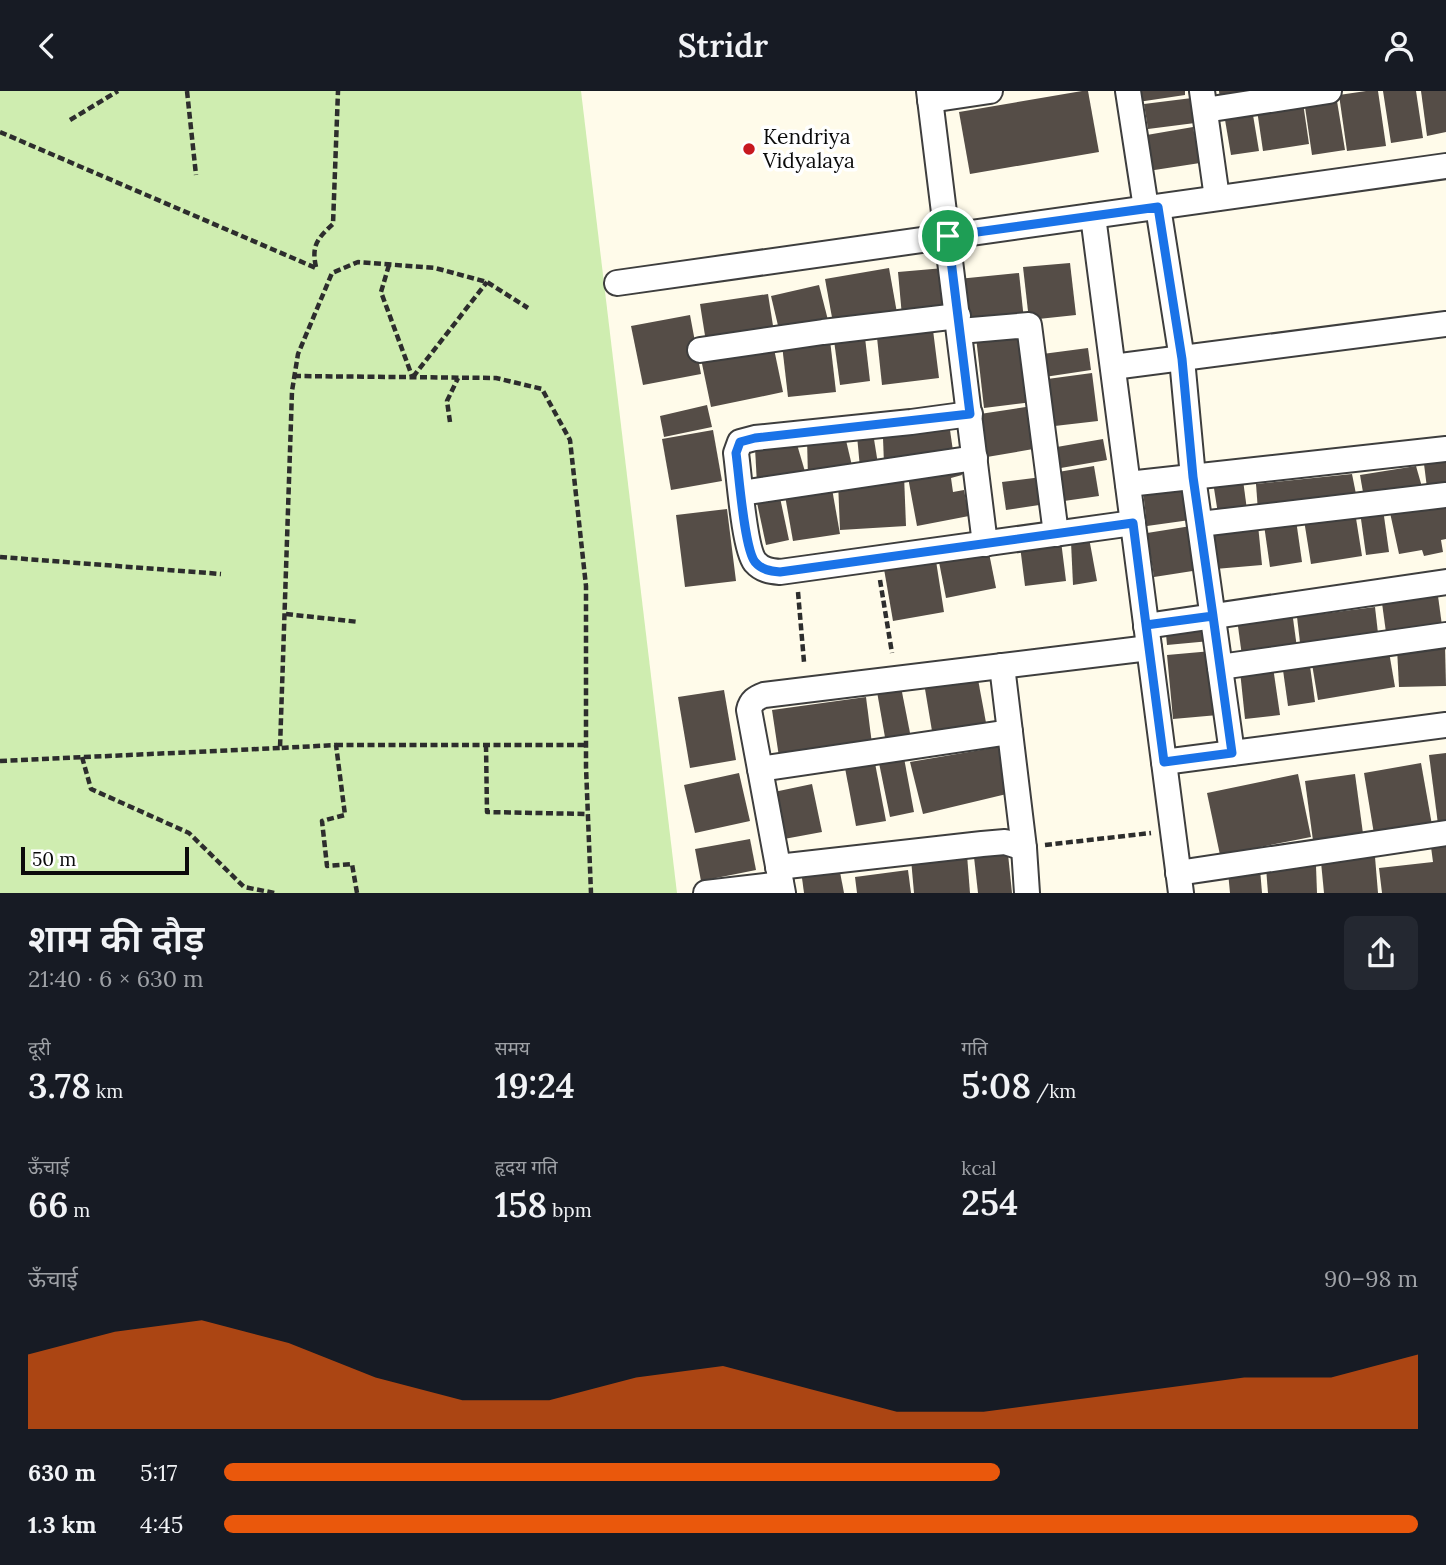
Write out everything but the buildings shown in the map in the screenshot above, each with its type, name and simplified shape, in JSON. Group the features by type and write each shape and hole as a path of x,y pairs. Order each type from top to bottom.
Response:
{"street":[{"path":"985,544 930,95 990,91"},
{"path":"1128,91 1182,359 1193,477 1232,753"},
{"path":"1217,198 1203,100 1329,91"},
{"path":"617,283 1446,166"},
{"path":"1093,216 1179,883 1446,833"},
{"path":"700,350 959,323 1029,325 1056,534"},
{"path":"1113,367 1446,324"},
{"path":"970,414 740,442 736,453 748,546 754,561 765,570 780,572 1133,523"},
{"path":"1128,484 1446,449"},
{"path":"741,493 975,458"},
{"path":"1200,524 1446,495"},
{"path":"780,881 749,711 756,698 1002,666 1148,637 1213,616 1446,582"},
{"path":"1220,667 1446,635"},
{"path":"1002,666 1027,893"},
{"path":"1164,762 1446,725"},
{"path":"760,769 1010,732"},
{"path":"706,893 982,844 1005,842 1024,848"}],"path":[{"path":"70,120 118,91"},
{"path":"187,91 196,175"},
{"path":"0,132 316,268 315,248 319,237 333,224 338,91"},
{"path":"280,748 289,443 294,376 298,354 332,273 358,262 435,268 487,282 528,307"},
{"path":"389,265 381,292 413,377"},
{"path":"413,377 487,282"},
{"path":"294,376 496,378 542,389 570,440 586,586 586,745 591,893"},
{"path":"450,422 447,401 458,378"},
{"path":"0,557 220,574"},
{"path":"876,559 892,653"},
{"path":"797,570 804,662"},
{"path":"286,614 359,622"},
{"path":"0,761 337,745 586,745"},
{"path":"337,745 345,814 323,821 327,866 352,864 357,893"},
{"path":"486,745 487,812 588,814"},
{"path":"82,757 91,789 189,834 244,887 275,893"},
{"path":"1024,848 1173,831"}],"green space":[{"path":"0,91 581,91 677,893 0,893"}],"place":[{"name":"Kendriya Vidyalaya","path":"749,149"}],"route":[{"path":"948,236 970,414 755,438 740,442 736,453 748,546 754,561 765,570 780,572 1133,523 1146,625 1213,616 1232,753 1164,762 1146,625 1180,621 1213,616 1193,477 1182,359 1158,207 948,236"}]}
